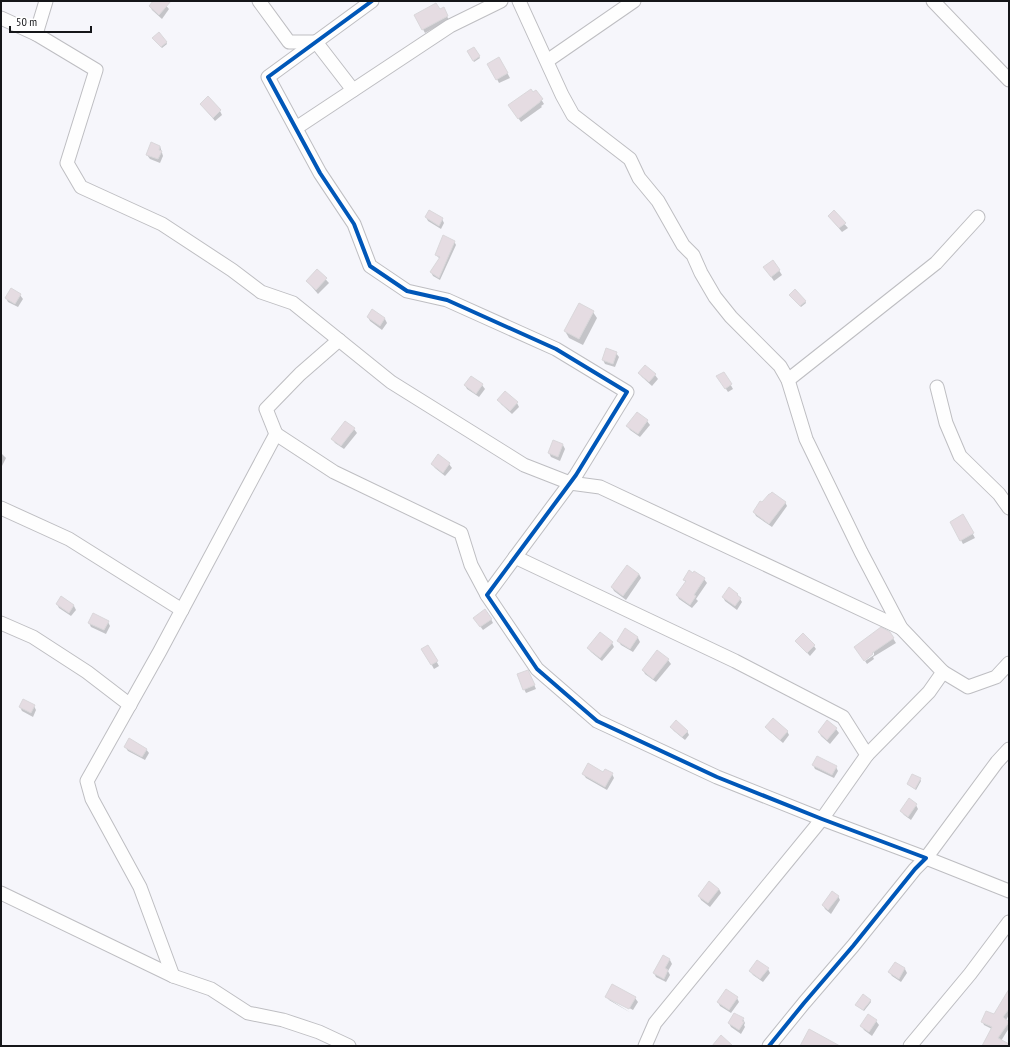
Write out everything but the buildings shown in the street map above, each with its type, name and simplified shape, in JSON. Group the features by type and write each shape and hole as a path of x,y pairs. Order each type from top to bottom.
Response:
{"street":[{"path":"36,34 46,1"},
{"path":"259,1 289,42 316,42"},
{"path":"372,1 268,77 320,173 354,224 370,266 407,291 447,300 556,349 627,392 570,483 487,595"},
{"path":"296,128 450,26 501,1"},
{"path":"519,1 562,95 573,115 630,159 639,178 658,201 683,245 693,255 701,273 715,297 731,317 780,366 788,380 806,440 861,552 902,628 943,672 968,687 996,677 1009,663"},
{"path":"547,61 634,1"},
{"path":"933,1 1009,80"},
{"path":"1,18 36,34 96,70 67,163 81,187 162,224 232,270 261,292 293,303 390,382 524,465 570,483 600,487 902,628"},
{"path":"316,42 353,90"},
{"path":"788,380 936,263 978,217"},
{"path":"339,340 300,374 266,409 276,434 334,472 461,533 471,565 487,595 537,669 597,721 717,777 1009,891"},
{"path":"937,387 946,423 960,456 999,494 1009,508"},
{"path":"172,976 140,887 92,799 87,781 182,610 276,434"},
{"path":"1,508 68,539 182,610"},
{"path":"515,558 735,660 844,717 867,755"},
{"path":"1,623 33,636 87,672 130,705"},
{"path":"645,1046 655,1023 822,819 867,755 929,692 943,672"},
{"path":"769,1046 915,869 926,858 997,762 1009,750"},
{"path":"1,893 172,976 211,989 248,1013 283,1020 312,1030 349,1046"},
{"path":"910,1046 970,974 1009,922"}],"cycle path":[{"path":"372,1 268,77 320,173 354,224 370,266 407,291 447,300 556,349 627,392 576,475 487,595 537,669 597,721 717,777 822,819 926,858 915,869 769,1046"}]}
